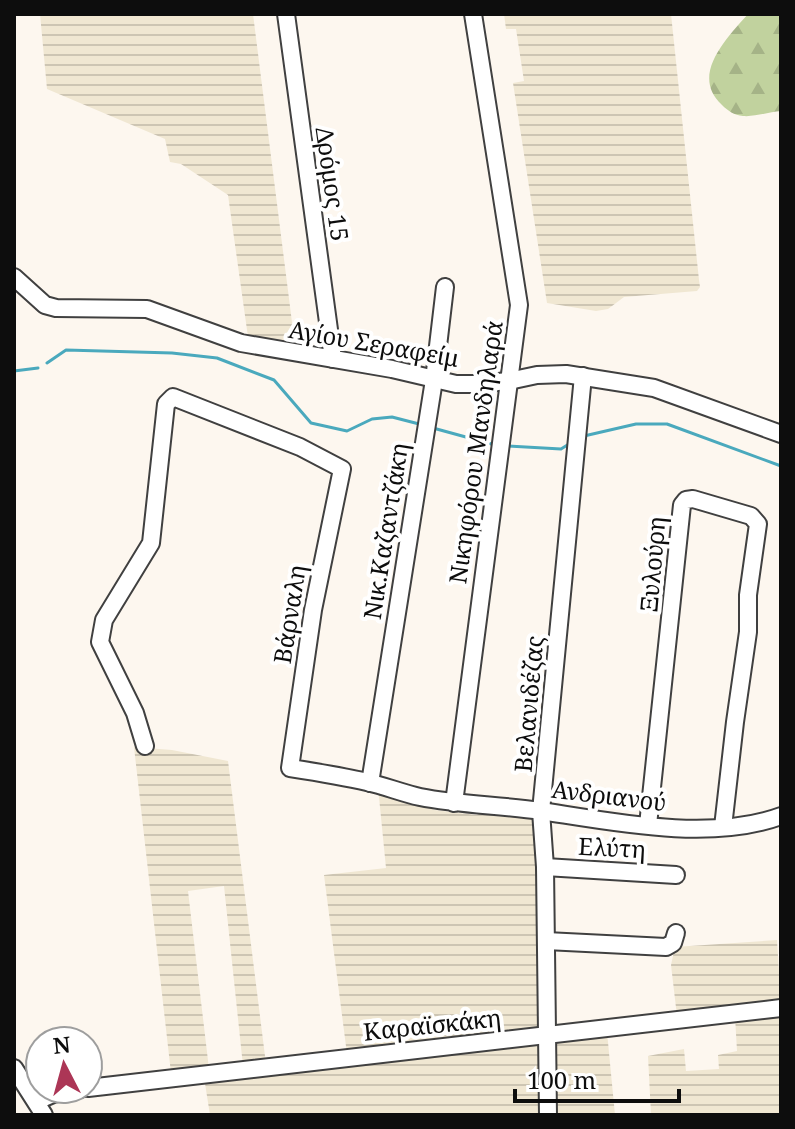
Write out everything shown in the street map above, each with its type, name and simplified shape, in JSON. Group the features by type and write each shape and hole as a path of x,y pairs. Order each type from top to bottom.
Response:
{"street":[{"name":"Δρόμος 15","path":"286,14 333,359"},
{"name":"Νικηφόρου Μανδηλαρά","path":"454,803 519,305 473,14"},
{"name":"Αγίου Σεραφείμ","path":"14,277 45,305 56,308 147,309 241,343 392,369 434,380 475,384 537,375 583,376 654,388 781,434"},
{"name":"Νικ.Καζαντζάκη","path":"370,783 434,380 445,287"},
{"name":"Βελανιδέζας","path":"548,1115 545,867 541,811 583,376"},
{"name":"Βάρναλη","path":"145,746 135,713 100,642 101,629 151,543 167,401 176,398 300,447 342,469 313,610 290,768"},
{"name":"Ξυλούρη","path":"648,825 682,505 686,500 693,499 751,516 758,524 748,595 748,632 723,827"},
{"name":"Ανδριανού","path":"290,768 454,803 648,825 748,826 781,816"},
{"name":"Ελύτη","path":"545,867 676,875"},
{"path":"546,941 666,947 673,943 676,933"},
{"name":"Καραϊσκάκη","path":"104,1086 781,1008"},
{"path":"14,1068 41,1108"}],"shaded area":[{"path":"40,14 253,14 295,346 248,337 228,195 181,164 170,162 165,139 47,89"},
{"path":"504,14 671,14 700,287 697,291 624,297 608,309 596,311 547,303 513,83 524,81 516,29 506,29"},
{"path":"134,747 172,750 228,761 266,1064 243,1066 224,886 188,891 209,1069 171,1073"},
{"path":"378,787 430,802 434,810 477,815 485,811 525,811 535,819 543,1028 347,1054 324,875 386,868"},
{"path":"777,940 781,1004 677,1016 671,965 675,947"},
{"path":"781,1012 781,1115 651,1115 648,1056 684,1049 686,1071 719,1069 718,1055 737,1051 735,1016"},
{"path":"607,1032 615,1115 556,1115 555,1040"},
{"path":"545,1040 545,1115 210,1115 204,1077"}],"green space":[{"path":"748,14 781,14 781,111 752,116 734,114 713,93 709,81 715,57"}],"waterway":[{"path":"47,363 66,350 172,353 217,358 274,380 311,423 347,431 372,419 392,417 423,425"},
{"path":"14,371 38,368"},
{"path":"584,436 636,424 667,424 781,466"},
{"path":"433,428 495,445"},
{"path":"507,446 561,449 569,444"}]}
